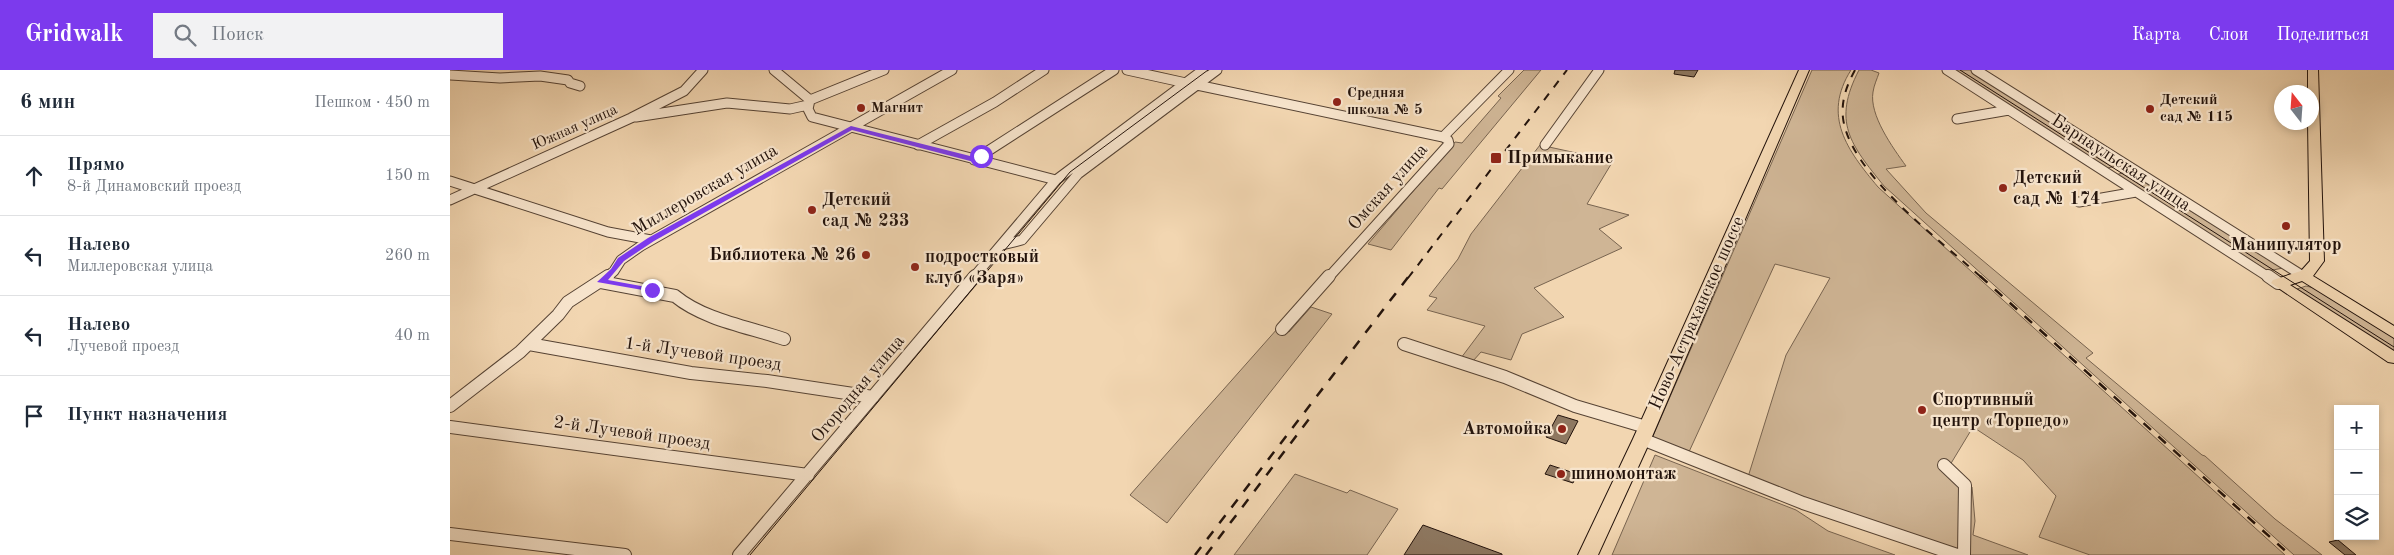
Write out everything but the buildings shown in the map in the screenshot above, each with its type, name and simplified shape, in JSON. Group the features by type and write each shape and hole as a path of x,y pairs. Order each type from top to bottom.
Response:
{"main road":[{"name":"Ново-Астраханское шоссе","path":"1588,555 1644,433 1804,70"},
{"path":"2278,283 2303,276 2311,270 2317,261 2313,70"},
{"path":"2303,276 2394,333"},
{"path":"2278,283 2394,358"}],"street":[{"name":"Южная улица","path":"450,200 560,148 631,118 688,88 703,70"},
{"path":"774,70 791,82 809,102 809,114 812,117 1056,180"},
{"path":"631,118 727,104 790,109 884,70"},
{"name":"Миллеровская улица","path":"450,406 529,344 558,315 568,302 582,291 601,282 614,271 621,260 651,240 952,70"},
{"path":"918,145 995,102 1044,70"},
{"path":"974,160 1114,70"},
{"path":"1127,70 1186,83"},
{"name":"Огородная улица","path":"739,555 1056,180 1203,70"},
{"name":"Огородная улица","path":"1002,245 1022,240 1078,174 1217,70"},
{"name":"Омская улица","path":"1282,329 1449,144 1448,140 1443,138 1509,70"},
{"path":"1545,145 1598,70"},
{"name":"Барнаульская улица","path":"1947,70 2278,283"},
{"name":"Барнаульская улица","path":"1976,70 2127,167 2303,276"},
{"path":"450,75 476,74 500,78 540,76 568,80 570,83 580,86"},
{"path":"1197,85 1443,138"},
{"path":"1957,119 2009,110"},
{"path":"450,181 608,232 637,239 651,240"},
{"path":"2079,202 2136,192"},
{"path":"601,282 674,296 679,302 703,313 784,339"},
{"name":"1-й Лучевой проезд","path":"529,344 691,373 767,381 873,396"},
{"path":"1404,344 1505,377 1644,433 1803,503 1957,555"},
{"name":"2-й Лучевой проезд","path":"450,427 808,475"},
{"path":"1944,465 1964,485 1964,555"},
{"path":"450,534 625,555"}],"shaded area":[{"path":"1524,70 1541,70 1442,189 1439,188 1391,250 1368,244 1455,142 1462,143 1501,98 1498,96"},
{"name":"Спортивный центр «Торпедо»","path":"1812,70 1851,70 1843,87 1839,102 1842,132 1857,160 1878,187 2285,555 2090,555 2039,537 2056,496 2023,460 1973,427 1950,465 1972,487 1975,521 1973,535 2028,555 1963,555 1748,477 1786,355 1830,278 1775,264 1688,454 1655,440 1653,436"},
{"path":"1859,70 1871,70 1879,73 1873,92 1875,111 1883,131 1906,166 1886,169 1926,213 2093,353 2086,358 2205,456 2275,519 2322,555 2294,555 1884,186 1854,145 1849,132 1846,118 1847,104 1851,88"},
{"path":"1953,70 1971,70 2117,166 2107,168"},
{"path":"1540,145 1613,161 1587,204 1629,215 1599,229 1622,248 1534,288 1564,317 1522,334 1511,360 1481,352 1473,361 1461,358 1485,326 1427,310 1437,298 1429,296 1458,259 1471,234"},
{"path":"2125,172 2283,268 2268,271 2116,175"},
{"path":"2306,286 2314,288 2394,338 2394,353 2297,289"},
{"path":"1311,307 1332,314 1167,523 1130,495 1278,328 1289,332"},
{"path":"1655,455 1796,510 1828,531 1895,555 1612,555"},
{"path":"1295,474 1347,493 1350,490 1398,509 1367,555 1234,555"}],"tram line":[{"path":"750,555 1070,172 1208,70"},
{"path":"1960,70 2394,347"}],"railway":[{"path":"1408,278 1567,70"},
{"path":"1855,70 1845,93 1843,118 1849,139 1862,161 1899,205 1982,278"},
{"path":"1195,555 1409,276"},
{"path":"1980,276 2290,555"},
{"path":"1206,555 1309,419"}],"place":[{"name":"Средняя школа № 5","path":"1337,102"},
{"name":"Магнит","path":"861,108"},
{"name":"Детский сад № 115","path":"2150,109"},
{"name":"Примыкание","path":"1496,158"},
{"name":"Детский сад № 174","path":"2003,188"},
{"name":"Детский сад № 233","path":"812,210"},
{"name":"Манипулятор","path":"2286,226"},
{"name":"Библиотека № 26","path":"866,255"},
{"name":"подростковый клуб «Заря»","path":"915,267"},
{"name":"Спортивный центр «Торпедо»","path":"1922,410"},
{"name":"Автомойка","path":"1562,429"},
{"name":"шиномонтаж","path":"1561,474"}],"route":[{"path":"652,290 601,282 614,271 621,260 651,240 851,128 974,160 981,156"}]}
